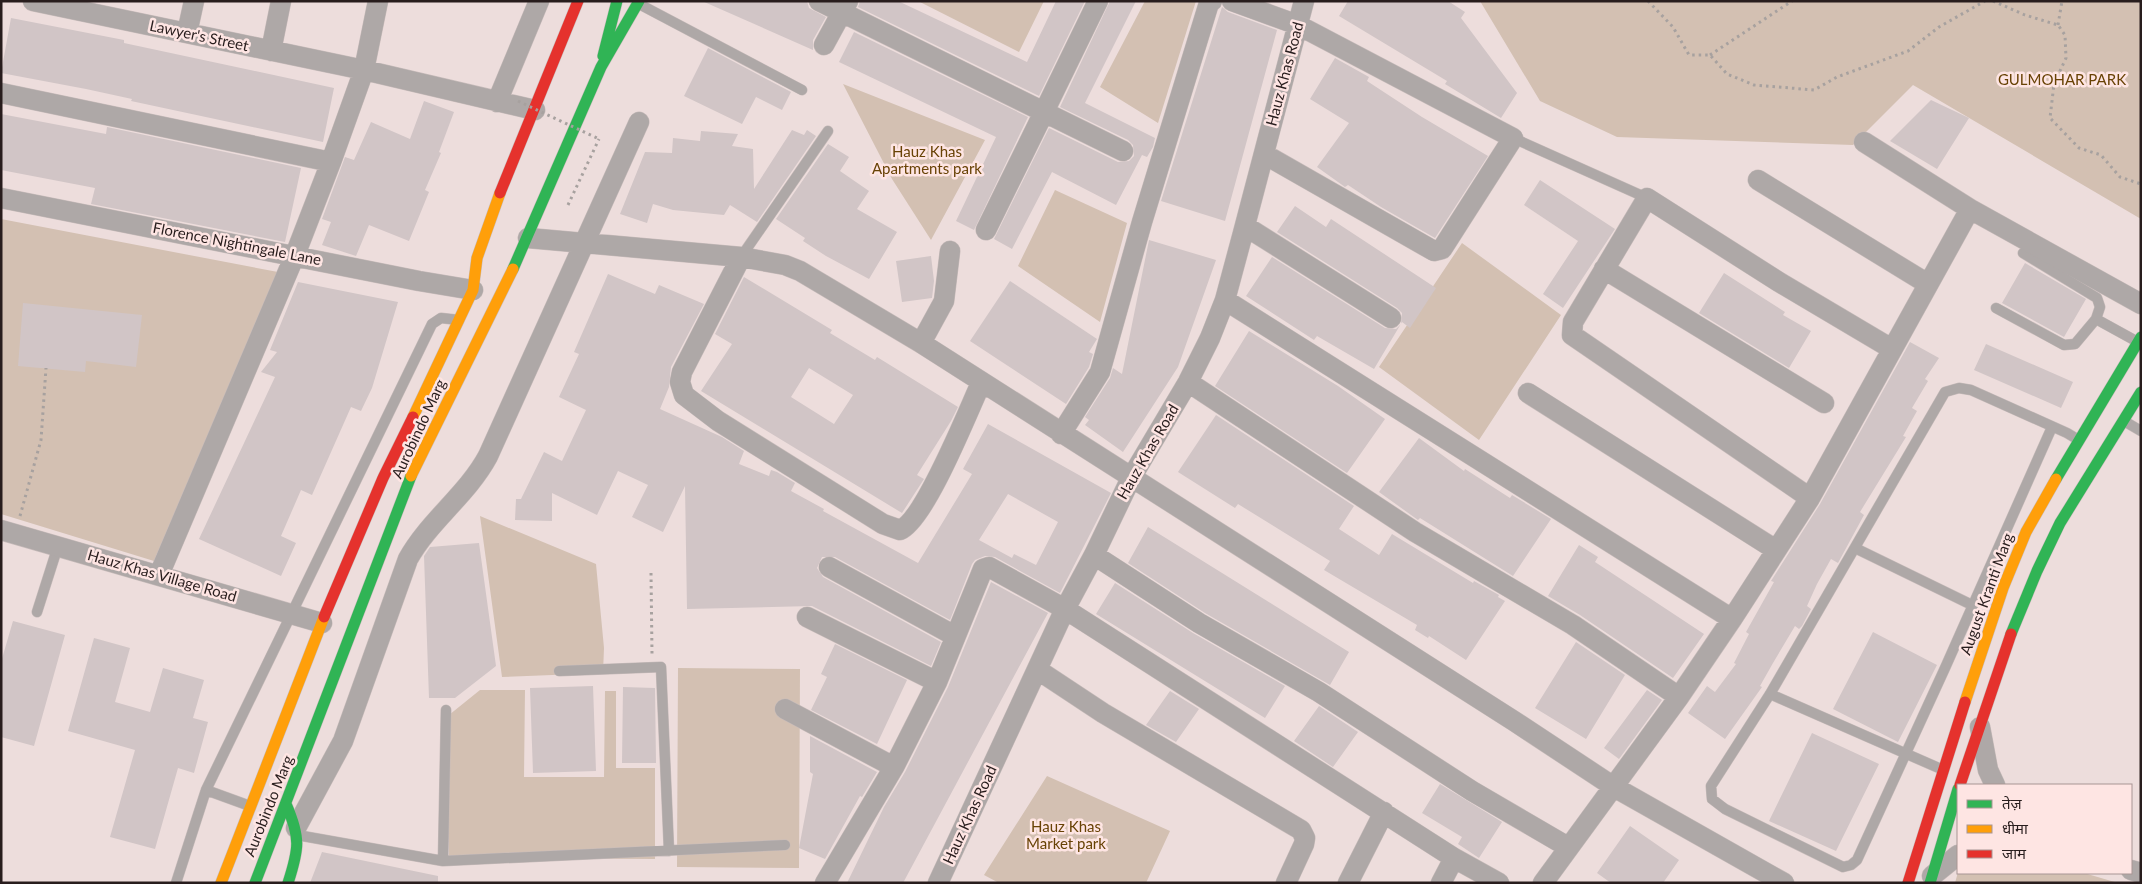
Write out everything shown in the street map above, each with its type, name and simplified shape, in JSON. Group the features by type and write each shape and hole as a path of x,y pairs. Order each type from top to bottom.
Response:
{"main road":[{"name":"Aurobindo Marg","path":"221,883 322,623 383,478 473,290 477,258 526,105 578,1"},
{"path":"600,67 617,1"},
{"name":"Aurobindo Marg","path":"255,883 414,472 528,238 600,67 638,2"},
{"name":"August Kranti Marg","path":"1908,883 1945,822 1942,770 2009,572 2026,532 2077,440 2139,339"},
{"path":"1961,781 2026,598 2051,541 2141,392"},
{"name":"August Kranti Marg","path":"1931,879 1945,822 1957,792"},
{"path":"286,804 296,832 298,853 288,883"}],"street":[{"path":"188,33 194,1"},
{"path":"271,51 281,1"},
{"path":"159,575 295,255 331,162 364,70 378,1"},
{"path":"497,102 539,1"},
{"path":"819,1 845,7 1044,112 1123,151"},
{"path":"986,230 1098,1"},
{"path":"1061,434 1100,372 1142,222 1209,4 1212,1"},
{"path":"1232,1 1298,25 1513,138 1442,249 1434,252 1264,154"},
{"name":"Hauz Khas Road","path":"938,883 1065,609 1094,555 1131,478 1188,382 1210,338 1224,300 1245,226 1304,1"},
{"name":"Lawyer's Street","path":"41,2 364,70 497,102 526,105"},
{"path":"824,45 845,7"},
{"path":"1,94 331,162"},
{"path":"296,832 342,741 408,559 423,536 466,489 484,463 586,243 639,122"},
{"path":"1864,142 1970,209 2141,304"},
{"path":"1758,180 1928,284"},
{"name":"Florence Nightingale Lane","path":"1,198 473,290"},
{"path":"1810,498 1572,335 1573,322 1647,198 1779,282 1892,349"},
{"path":"1543,883 1679,697 1810,498 1970,209"},
{"path":"1245,226 1391,318"},
{"path":"528,238 742,257 785,265 800,271 922,343 981,383 1514,721 1614,788 1784,883"},
{"path":"922,343 944,300 950,251"},
{"path":"742,257 682,372 680,382 684,396 726,426 883,524 900,530 911,522 936,481 981,383"},
{"path":"1604,269 1824,403"},
{"path":"1224,300 1732,619"},
{"path":"1188,382 1415,532 1573,625 1679,697"},
{"path":"1528,393 1776,550"},
{"name":"Hauz Khas Village Road","path":"8,532 322,623"},
{"path":"1094,555 1199,623 1320,692 1472,792 1568,847"},
{"path":"829,567 956,636"},
{"path":"825,883 894,768 937,682 983,569 986,567 993,567 1065,609 1454,858 1499,883"},
{"path":"807,617 937,682"},
{"path":"1038,670 1103,713 1301,830 1305,838 1304,844 1286,883"},
{"path":"785,709 894,768"},
{"path":"1980,725 1988,770 1995,784"},
{"path":"1348,883 1384,812"},
{"path":"1931,879 1957,856"},
{"path":"1441,883 1454,858"}],"lane":[{"path":"638,2 802,90"},
{"path":"742,257 828,131"},
{"path":"1513,138 1647,198"},
{"path":"1996,308 2064,345 2075,344 2096,319 2100,307 2097,298 2023,253"},
{"path":"176,883 206,790 432,324 441,318 460,320"},
{"path":"2096,319 2139,339"},
{"path":"2052,427 1972,605 1946,668 1857,860 1851,865 1842,867 1725,808 1712,799 1711,786 1770,694 1945,392 1959,388 1971,390 2052,427 2077,440"},
{"path":"2123,420 2141,431"},
{"path":"37,612 58,546"},
{"path":"1855,548 1972,605"},
{"path":"560,671 661,667 669,851"},
{"path":"1770,694 1942,770 1961,781"},
{"path":"443,861 446,710"},
{"path":"206,790 250,806"},
{"path":"296,832 443,861 785,845"}],"path":[{"path":"1648,1 1673,27 1689,55 1710,55 1792,1"},
{"path":"1710,55 1728,74 1754,85 1814,90 1837,77 1908,51 1939,27 1985,1"},
{"path":"1993,1 2025,15 2058,25 2065,35 2066,58 2054,84 2050,118 2079,148 2101,154 2120,177 2141,184"},
{"path":"2058,25 2062,1"},
{"path":"1834,68 1837,77"},
{"path":"526,105 599,139"},
{"path":"8,532 41,440 46,368"},
{"path":"651,573 652,667"}],"green space":[{"path":"918,1 1044,1 1019,52"},
{"path":"1145,1 1196,1 1158,123 1100,87"},
{"name":"GULMOHAR PARK","path":"1480,1 2141,1 2141,219 1913,85 1853,145 1617,137 1540,101"},
{"name":"Hauz Khas Apartments park","path":"843,84 985,140 931,240 892,179"},
{"path":"1055,190 1127,223 1100,322 1018,266"},
{"path":"1,219 278,272 154,561 1,514"},
{"path":"1462,243 1561,315 1479,440 1379,367"},
{"path":"480,516 596,564 604,648 603,673 502,677"},
{"path":"678,668 800,669 799,868 677,867"},
{"path":"480,690 525,690 524,777 604,777 605,691 616,691 616,768 655,768 655,859 449,858 449,715"},
{"name":"Hauz Khas Market park","path":"1047,776 1170,831 1146,883 999,883 984,875"},
{"path":"1957,874 2087,874 2118,883 1955,883"}],"building":[{"path":"702,1 807,1 809,8 826,17 813,40 813,50"},
{"path":"860,1 898,1 1027,62 1056,1 1085,1 1039,96 858,7"},
{"path":"1110,1 1136,1 1085,103 1155,138 1153,147 1147,157 1142,155 1116,205 1052,172 1012,249 994,239 1049,128 1118,162 1129,161 1134,156 1133,145 1128,140 1060,107"},
{"path":"1348,1 1448,1 1465,12 1461,18 1517,93 1501,118 1445,84 1447,81 1339,16"},
{"path":"1222,7 1228,12 1277,30 1225,221 1161,201"},
{"path":"11,18 124,40 124,43 334,88 323,142 131,101 132,99 86,89 1,73"},
{"path":"854,32 1028,117 974,230 956,221 996,137 839,62"},
{"path":"708,48 791,92 782,110 756,97 742,124 684,96"},
{"path":"1335,58 1369,77 1367,81 1422,117 1488,156 1435,238 1381,207 1348,185 1345,187 1317,167 1349,123 1310,99"},
{"path":"1931,100 1969,118 1937,169 1890,141"},
{"path":"424,101 454,112 439,152 441,153 425,190 429,192 409,241 369,225 356,256 322,245 331,222 322,219 345,157 354,160 371,122 410,139"},
{"path":"1,114 106,134 107,127 301,168 285,242 91,204 95,188 1,170"},
{"path":"792,130 804,135 807,130 816,136 757,222 730,205 724,215 673,210 653,204 647,223 620,214 645,152 672,153 673,138 700,141 701,131 738,134 732,146 753,149 754,189"},
{"path":"828,144 849,157 840,171 869,191 857,209 897,232 869,279 826,256 803,241 805,238 776,219"},
{"path":"1540,180 1615,229 1563,308 1543,294 1578,241 1524,205"},
{"path":"1295,206 1326,227 1331,219 1436,288 1410,328 1402,322 1401,324 1402,313 1397,308 1277,232"},
{"path":"1149,240 1216,260 1178,367 1123,452 1085,425 1089,420 1085,417 1110,378 1113,368 1122,374"},
{"path":"931,256 934,281 932,298 902,302 896,261"},
{"path":"1272,257 1385,328 1396,329 1401,324 1374,369 1317,336 1314,340 1246,296"},
{"path":"2025,263 2086,299 2064,337 2002,303"},
{"path":"1724,273 1785,312 1783,315 1811,331 1789,368 1699,313"},
{"path":"608,274 655,294 659,285 704,304 671,367 669,387 660,409 722,437 744,451 739,464 769,476 771,470 777,472 795,483 791,491 824,509 823,511 918,563 972,474 963,469 988,424 1111,493 1060,593 995,557 985,556 975,560 972,564 950,620 835,557 822,557 817,568 823,577 941,642 931,666 812,606 687,609 685,486 663,532 632,517 648,485 618,471 597,515 552,493 552,521 515,520 516,499 521,499 544,452 562,461 586,410 559,397 579,354 574,352","holes":["1008,494 1058,522 1036,565 1014,554 1012,558 979,540"]},
{"path":"744,277 832,330 830,333 875,360 877,357 958,407 917,475 924,479 902,513 701,391 732,344 715,334","holes":["809,368 853,395 834,424 791,397"]},
{"path":"1010,281 1097,339 1089,352 1093,354 1089,367 1066,404 970,341"},
{"path":"298,282 398,302 372,388 361,411 351,407 312,495 301,490 281,536 296,543 281,576 199,539 275,377 261,372 277,352 270,350"},
{"path":"23,303 142,315 136,367 86,361 85,372 18,366"},
{"path":"1249,331 1338,386 1385,419 1347,473 1215,386"},
{"path":"1910,342 1939,358 1925,379 1928,381 1912,408 1917,411 1903,436 1906,437 1860,512 1864,515 1838,563 1831,559 1817,584 1807,606 1811,609 1802,626 1799,629 1795,626 1760,686 1762,687 1725,739 1688,713 1707,686 1715,692 1736,664 1734,663 1749,634 1746,632 1774,582 1771,581 1820,504"},
{"path":"1986,344 2073,382 2061,408 1974,370"},
{"path":"1216,415 1354,506 1339,529 1379,555 1392,534 1473,583 1474,581 1499,595 1498,597 1505,601 1466,660 1429,636 1428,638 1415,630 1417,625 1324,570 1330,561 1238,504 1235,508 1178,472"},
{"path":"1419,438 1464,471 1465,469 1510,498 1512,495 1551,519 1513,576 1420,518 1418,520 1379,492"},
{"path":"1148,527 1349,652 1330,685 1205,613 1128,563"},
{"path":"479,543 496,666 455,698 429,698 424,556 430,547"},
{"path":"1579,545 1598,557 1595,562 1704,634 1673,678 1580,615 1548,596"},
{"path":"991,582 1048,613 903,883 847,883 884,807 905,772 948,687"},
{"path":"1115,583 1193,633 1285,686 1265,718 1096,614"},
{"path":"13,621 65,635 34,746 1,737 1,662"},
{"path":"1873,632 1937,665 1898,742 1833,709"},
{"path":"94,638 130,648 115,702 150,712 163,668 204,680 193,718 208,722 194,773 178,768 155,849 110,837 135,750 68,731"},
{"path":"1576,642 1625,675 1586,739 1535,708"},
{"path":"835,644 907,680 877,744 811,710 827,677 821,674"},
{"path":"593,686 596,771 533,773 530,688"},
{"path":"623,687 655,688 656,763 622,763"},
{"path":"1647,690 1662,700 1619,759 1604,748"},
{"path":"1170,691 1199,709 1176,742 1146,725"},
{"path":"1319,706 1358,732 1333,767 1294,741"},
{"path":"1812,733 1879,764 1836,851 1769,821"},
{"path":"810,736 877,772 862,797 860,796 825,859 799,848 813,774 810,772"},
{"path":"1440,784 1502,822 1479,858 1458,844 1462,837 1422,813"},
{"path":"1630,826 1679,860 1663,883 1611,883 1597,873"},
{"path":"322,852 438,876 438,883 310,883"}],"traffic: fast":[{"path":"603,56 617,1"},
{"path":"513,269 601,67 639,1"},
{"path":"2056,479 2141,337"},
{"path":"2011,634 2037,571 2060,523 2141,392"},
{"path":"255,883 411,476"},
{"path":"1930,883 1957,792"},
{"path":"286,804 294,826 297,844 288,883"}],"traffic: slow":[{"path":"413,417 473,290 477,258 500,193"},
{"path":"411,476 513,269"},
{"path":"1965,702 2003,588 2026,532 2056,479"},
{"path":"221,883 324,617"}],"traffic: jam":[{"path":"500,193 578,1"},
{"path":"324,617 383,478 413,417"},
{"path":"1960,784 2011,634"},
{"path":"1908,883 1965,702"}]}
